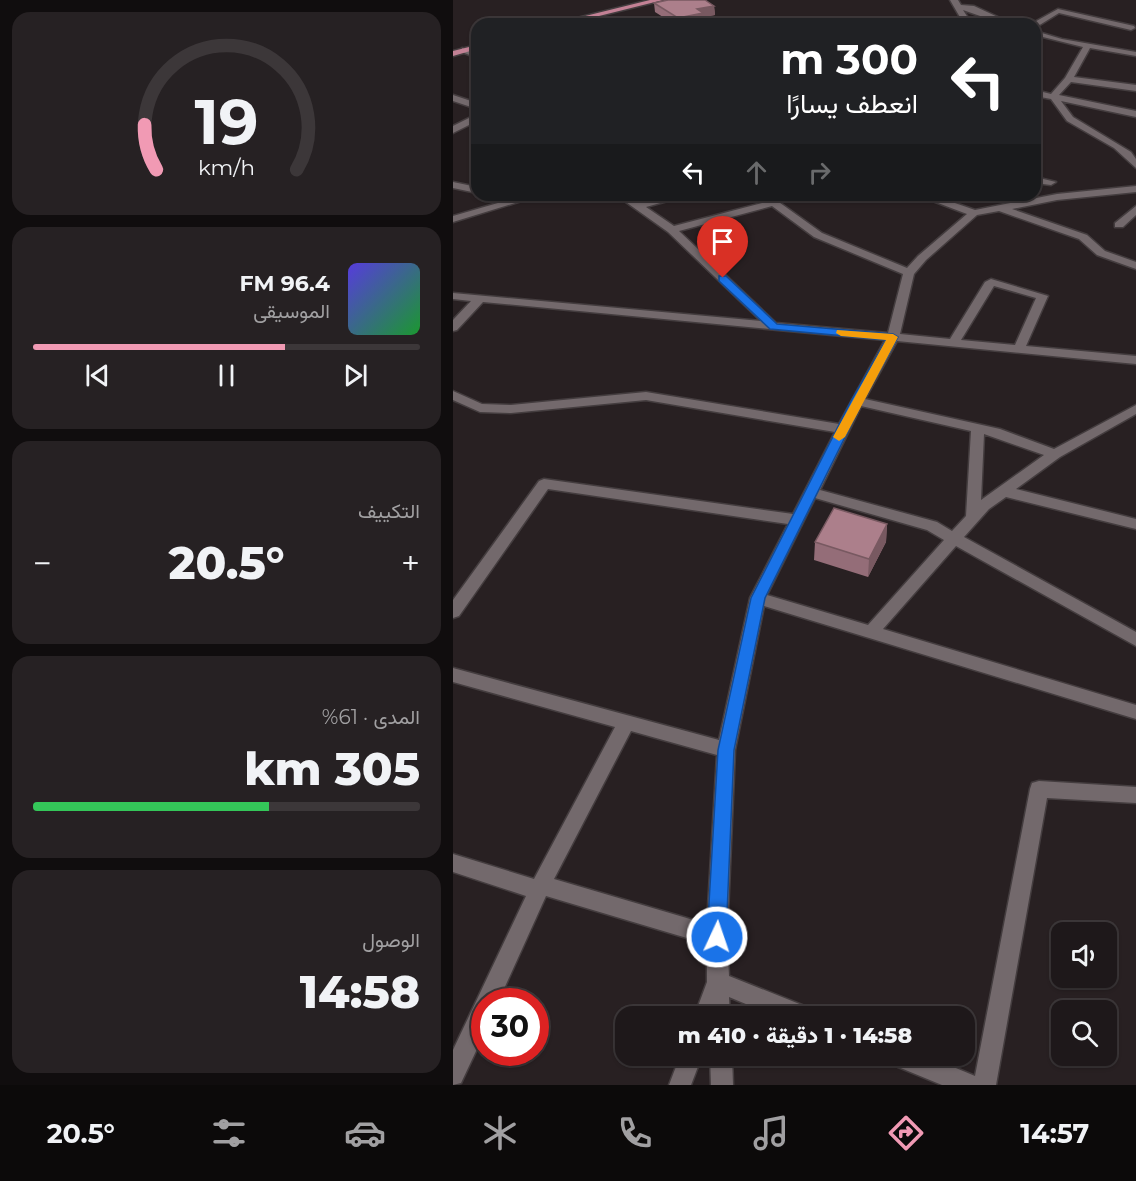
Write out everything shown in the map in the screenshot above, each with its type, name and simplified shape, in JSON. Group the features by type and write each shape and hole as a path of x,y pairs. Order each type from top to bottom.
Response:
{"main road":[{"path":"582,18 659,0"},
{"path":"453,54 471,49"}],"street":[{"path":"956,4 975,6 998,18"},
{"path":"956,4 964,18"},
{"path":"1041,21 1059,11 1134,26"},
{"path":"1124,35 1134,26"},
{"path":"1041,34 1136,54"},
{"path":"1109,48 1116,42"},
{"path":"1054,96 1068,80 1088,45"},
{"path":"465,51 471,54"},
{"path":"1068,80 1136,88"},
{"path":"1041,94 1136,114"},
{"path":"1054,96 1058,106 1080,128 1129,153 1136,165"},
{"path":"453,98 471,104"},
{"path":"453,130 471,120"},
{"path":"1041,181 1051,182"},
{"path":"719,1006 717,937 726,750 758,598 857,401 893,337 904,285 909,273 922,258 974,213 997,207 1136,189"},
{"path":"1119,191 1136,198"},
{"path":"453,219 512,201"},
{"path":"631,201 672,230 774,327"},
{"path":"639,206 659,201"},
{"path":"770,201 818,235 909,273"},
{"path":"953,201 974,213"},
{"path":"672,230 773,203"},
{"path":"997,207 1083,237 1101,253 1136,266"},
{"path":"1119,225 1136,209"},
{"path":"953,343 990,282 1042,297 1019,349"},
{"path":"453,296 1136,360"},
{"path":"453,327 480,299"},
{"path":"453,395 480,408 511,409 646,396 843,429"},
{"path":"857,401 1000,433 1055,454"},
{"path":"871,632 973,517 1003,491 1055,454 1136,408"},
{"path":"973,517 978,428"},
{"path":"453,612 544,484 798,520"},
{"path":"1003,491 1136,524"},
{"path":"811,492 932,526 1136,640"},
{"path":"758,598 1136,712"},
{"path":"453,675 726,750"},
{"path":"493,988 540,887 626,724"},
{"path":"985,1085 1039,789 1136,795"},
{"path":"453,863 717,937"},
{"path":"709,1006 718,982"},
{"path":"718,982 777,1006"},
{"path":"453,1075 471,1037"},
{"path":"680,1085 687,1066"},
{"path":"721,1066 722,1085"},
{"path":"923,1066 970,1085"}],"building":[{"path":"668,0 705,0 714,6 697,9 703,13 678,18 654,3"},
{"path":"834,508 887,524 869,559 815,542"}],"slow traffic":[{"path":"839,437 893,337 841,333"}],"route":[{"path":"717,937 726,750 758,598 857,401 893,337 774,327 723,278"}]}
